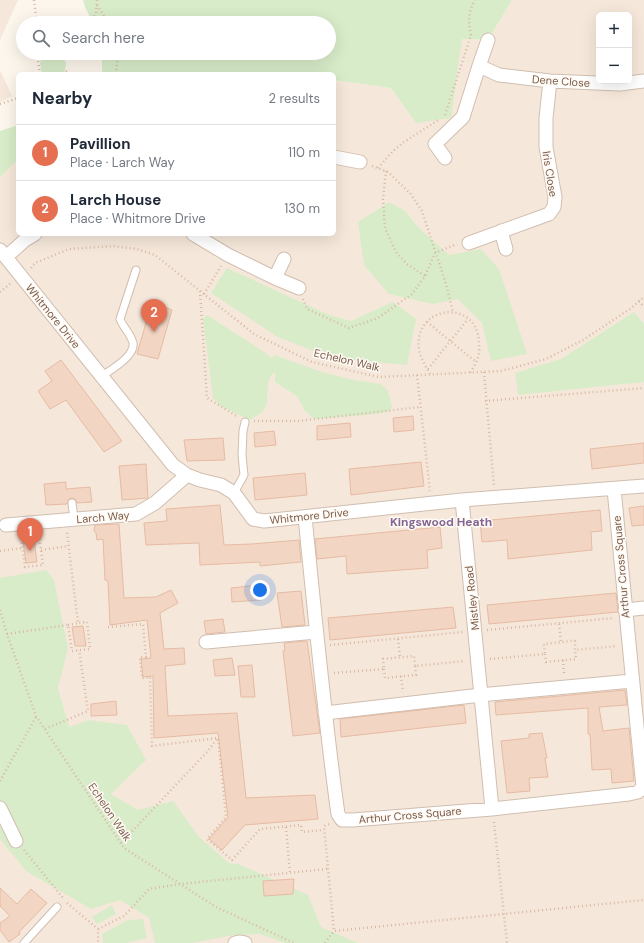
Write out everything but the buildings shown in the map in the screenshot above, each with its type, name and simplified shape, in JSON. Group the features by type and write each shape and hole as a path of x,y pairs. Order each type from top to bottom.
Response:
{"street":[{"path":"445,158 435,144 463,117 478,66 488,40"},
{"name":"Dene Close","path":"478,66 499,74 550,81 620,84 644,80"},
{"name":"Iris Close","path":"470,243 549,214 554,207 556,197 546,147 546,118 550,81"},
{"path":"336,157 360,162"},
{"path":"501,232 506,249"},
{"path":"3,253 32,236"},
{"path":"197,236 228,255 299,288"},
{"name":"Whitmore Drive","path":"3,253 172,465 187,475 221,485 234,493 253,519 264,521 462,500 644,486"},
{"path":"275,278 284,259"},
{"name":"Larch Way","path":"6,525 136,514 155,503 187,475"},
{"name":"Arthur Cross Square","path":"305,517 325,713 338,814 342,820 353,820 492,809 638,792 643,787 643,765 632,681 614,489"},
{"name":"Mistley Road","path":"462,500 476,631 492,809"},
{"path":"625,610 644,608"},
{"path":"206,642 316,632"},
{"path":"325,713 481,695 632,681"},
{"path":"0,808 16,841"},
{"path":"235,943 245,943"}],"lane":[{"path":"102,376 128,358 133,350 133,342 122,326 120,319 136,270"},
{"path":"234,493 244,475 242,455 245,422"},
{"path":"70,520 72,503"},
{"path":"24,943 57,907"}],"path":[{"path":"34,0 36,16"},
{"path":"95,16 97,0"},
{"path":"378,168 393,151 404,142 444,116 451,101 471,35 469,14 475,0"},
{"path":"97,5 104,16"},
{"path":"38,60 40,72"},
{"path":"116,72 117,60"},
{"path":"0,104 16,99"},
{"path":"360,162 388,172 410,193 422,211 446,284 453,312"},
{"path":"386,171 383,199 385,228 396,252 407,264 425,276"},
{"path":"299,288 307,309 349,328 378,318 412,294 425,276 435,253 468,240 470,243"},
{"name":"Echelon Walk","path":"21,277 35,264 69,250 113,246 137,248 155,255 254,334 312,362 379,377 501,371 546,360 583,340 630,309 644,296"},
{"path":"204,294 228,255"},
{"path":"200,291 207,398 245,422 298,421 420,407"},
{"path":"639,301 644,307"},
{"path":"431,375 419,350 419,336 423,326 431,318 441,313 453,312 468,319 475,326 479,336 479,348 476,362 470,373"},
{"path":"428,369 468,319"},
{"path":"427,322 476,362"},
{"path":"484,372 485,401 495,498"},
{"path":"417,375 431,504"},
{"path":"485,401 644,388"},
{"path":"70,520 69,546 78,623"},
{"path":"39,535 43,565 25,567 22,548 21,537 39,535"},
{"path":"41,550 69,546"},
{"path":"0,550 22,548"},
{"name":"Echelon Walk","path":"0,610 36,716 124,848 216,907 294,943"},
{"path":"7,634 87,622 90,649 72,651 68,625"},
{"path":"108,627 143,624 146,657 140,657 142,678 150,677 152,746 218,738"},
{"path":"559,624 561,642"},
{"path":"398,639 400,657"},
{"path":"45,729 88,711 79,650"},
{"path":"545,654 546,662 576,659 575,650"},
{"path":"563,660 565,678"},
{"path":"384,668 385,678 416,675 415,666"},
{"path":"401,676 403,694"},
{"path":"0,781 36,716"},
{"path":"218,738 226,817 207,839 232,860 260,830 301,825 302,832 324,830"},
{"path":"121,844 207,752 218,738"},
{"path":"492,809 507,943"},
{"path":"325,943 334,931 324,826 342,820"},
{"path":"286,827 290,873"},
{"path":"16,841 68,904 98,929"},
{"path":"98,929 124,916 149,889 180,884 327,869"},
{"path":"334,931 644,900"},
{"path":"98,929 98,943"}],"shaded area":[{"path":"0,0 18,0 0,40"},
{"path":"512,0 644,0 644,943 0,943 0,177 16,161 16,236 336,236 336,80 391,88 416,123 462,39 488,40"},
{"path":"0,70 12,96 0,102"}],"green space":[{"path":"83,0 512,0 488,40 462,39 451,118 416,123 391,88 336,80 336,72 102,72 102,60 336,60 336,16 90,16"},
{"path":"41,60 65,60 66,64 64,72 42,72"},
{"path":"16,126 16,161 0,177 0,131"},
{"path":"389,202 405,211 419,228 449,255 481,249 499,269 527,354 491,361 482,323 458,299 433,304 389,294 364,265 358,222"},
{"path":"227,268 329,315 351,321 393,302 416,319 407,365 331,358 278,337 211,293"},
{"path":"634,312 644,324 644,382 518,395 515,373 561,359"},
{"path":"207,315 267,354 272,359 274,355 325,373 354,380 381,384 388,391 392,406 390,411 377,414 314,419 305,411 297,396 275,382 275,372 271,375 269,380 266,406 264,410 254,418 250,420 220,406 213,398 203,319"},
{"path":"46,570 54,580 68,648 58,688 69,727 89,720 127,725 146,760 111,794 138,810 173,801 199,837 229,863 241,865 308,895 321,927 358,943 285,943 260,934 233,935 192,943 155,943 149,918 120,900 91,909 26,871 0,839 0,578"},
{"path":"112,905 116,914 97,924 92,917"},
{"path":"143,919 147,938 126,943 103,943 102,934 128,920"}],"place":[{"name":"Larch House","path":"154,332"},
{"name":"Pavillion","path":"30,551"}],"district":[{"name":"Kingswood Heath","path":"441,522"}]}
